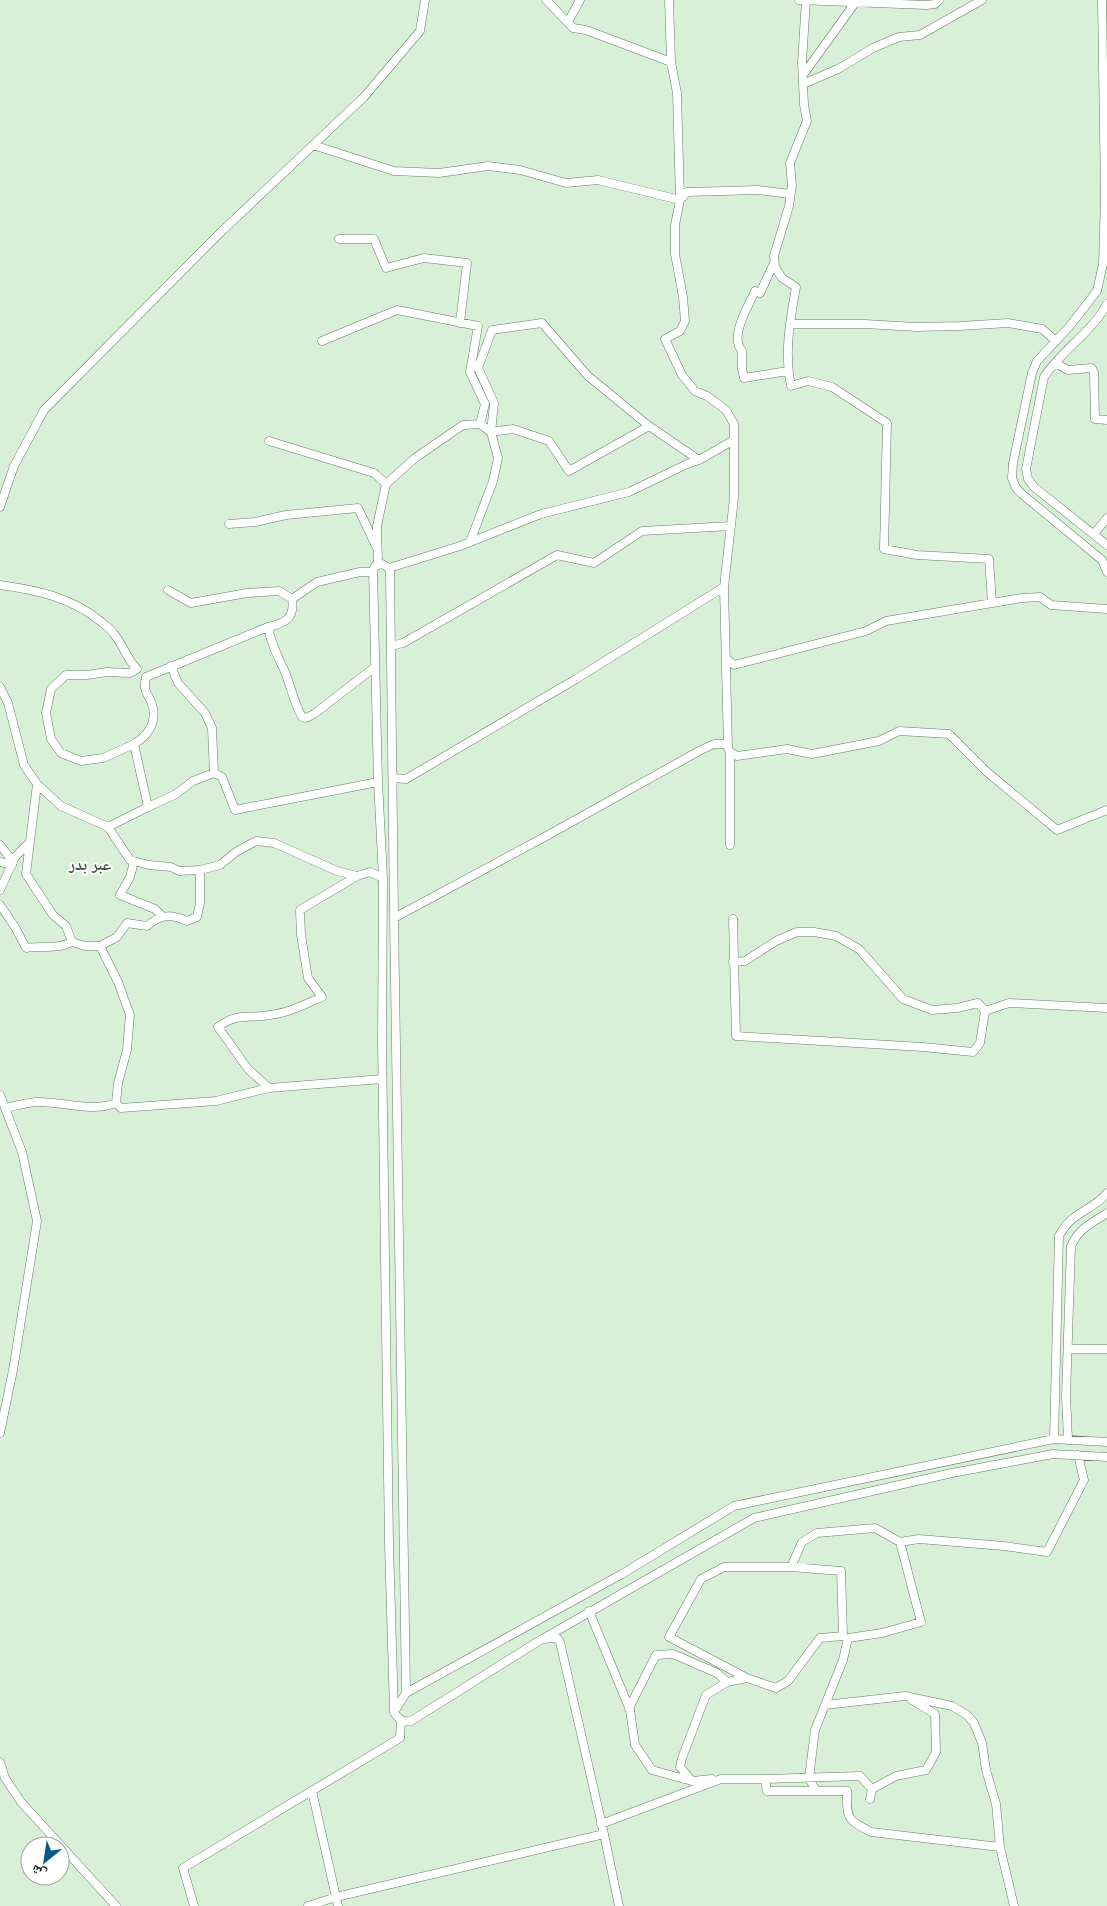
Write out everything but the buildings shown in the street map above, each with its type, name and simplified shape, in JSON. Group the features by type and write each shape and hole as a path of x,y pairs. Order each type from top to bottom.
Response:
{"street":[{"path":"0,507 14,466 44,410 221,232 364,97 420,31 425,0"},
{"path":"546,0 573,28 586,30 671,62"},
{"path":"568,22 580,0"},
{"path":"669,0 671,62 677,93 680,200 674,254 683,298 685,321 680,331 665,339 682,375 695,391 707,396 726,410 734,424 734,498 724,588 730,845"},
{"path":"788,371 744,378 742,351 738,346 736,335 755,291 760,293 774,263 774,256 792,185 790,163 807,121 804,105 803,75 804,0 926,5 935,4 939,0"},
{"path":"804,84 838,69 873,48 899,37 920,35 982,0"},
{"path":"1102,0 1103,264 1097,291 1037,361 1032,373 1013,462 1012,478 1016,488 1023,495 1102,560 1107,572"},
{"path":"803,75 855,2"},
{"path":"313,145 394,171 439,173 488,166 520,170 566,182 598,180 680,200"},
{"path":"680,200 687,192 758,190 790,194"},
{"path":"339,239 374,239 386,268 424,258 467,263 460,323"},
{"path":"774,263 782,278 796,287 790,324 787,364 791,386 808,381 832,387 887,423 884,549 917,555 989,559 992,602"},
{"path":"1107,304 1097,320 1044,377 1026,469 1028,479 1034,487 1107,545"},
{"path":"322,341 396,310 478,326 470,372 485,404 480,424"},
{"path":"470,542 493,482 498,458 491,432 494,403 478,368 492,330 542,323 588,376 649,426 699,460"},
{"path":"790,324 925,326 1008,323 1042,329 1056,341"},
{"path":"1055,363 1068,370 1092,368 1094,373 1095,419 1107,420"},
{"path":"194,1906 182,1868 400,1738 401,1721 394,1712 389,1544 382,1079 383,878 378,782 373,572 378,564 377,526 386,484 416,458 463,425 480,424 491,432 513,429 549,441 569,470 649,426"},
{"path":"389,568 470,542 541,514 630,492 699,460 734,440"},
{"path":"269,442 374,473 386,484"},
{"path":"229,524 255,522 286,515 358,508 378,550"},
{"path":"1094,534 1107,518"},
{"path":"391,646 403,643 558,554 594,563 642,531 731,526"},
{"path":"378,564 386,565 389,568"},
{"path":"389,568 406,1693"},
{"path":"292,599 317,582 360,572 373,572"},
{"path":"0,585 41,592 69,601 92,614 114,633 128,660 137,669 130,673 107,672 87,675 66,675 51,689 46,713 51,739 61,753 81,761 103,758 144,738 153,722 153,706 143,688 146,678 268,627 281,624 291,616 293,608 292,599"},
{"path":"393,778 406,779 576,679 724,588"},
{"path":"168,590 191,603 247,593 279,591 292,599"},
{"path":"727,660 734,665 866,631 886,621 992,602 1040,597 1052,605 1107,609"},
{"path":"268,627 271,643 302,717 306,718 314,714 376,667"},
{"path":"171,666 178,683 205,713 212,728 214,773"},
{"path":"0,687 8,703 24,765 37,784 61,806 108,827 130,860 149,865 171,867 179,871 200,870 220,865 236,852 256,841 274,842 337,872 358,876"},
{"path":"394,918 714,744 729,748 737,756 787,749 812,754 879,741 899,731 949,734 987,772 1057,830 1107,810"},
{"path":"134,744 148,807"},
{"path":"108,827 176,794 193,781 214,773 222,777 234,810 378,782"},
{"path":"37,784 26,874 53,915 66,926 72,942"},
{"path":"0,890 15,857 29,843"},
{"path":"0,845 12,864"},
{"path":"0,862 12,864"},
{"path":"134,862 130,877 120,895 156,909 162,916"},
{"path":"0,905 26,948 64,946 72,942 85,946 100,946 117,936 127,923 147,926 162,916 176,916 187,921 197,917 200,903 200,870"},
{"path":"269,1088 248,1069 218,1027 229,1018 271,1015 300,1006 322,996 308,978 301,935 300,910 358,876 370,872 383,878"},
{"path":"733,919 736,1036 923,1047 973,1052 980,1043 985,1011"},
{"path":"733,962 745,961 776,941 797,932 821,933 836,936 859,949 903,999 932,1010 957,1008 978,1003 985,1011"},
{"path":"100,946 118,982 130,1016 127,1050 118,1083 116,1103"},
{"path":"985,1011 1008,1003 1107,1008"},
{"path":"116,1103 121,1108 216,1101 269,1088 382,1079"},
{"path":"0,1095 22,1152 37,1220 0,1433"},
{"path":"5,1108 35,1102 104,1108 116,1103"},
{"path":"1054,1439 1059,1236 1065,1225 1074,1216 1090,1207 1107,1193"},
{"path":"1068,1440 1066,1396 1071,1246 1076,1235 1086,1226 1107,1213"},
{"path":"1068,1349 1107,1349"},
{"path":"394,1712 406,1693 622,1574 734,1506 1054,1439 1107,1442"},
{"path":"401,1721 411,1721 589,1611 754,1518 952,1473 1053,1454 1107,1457"},
{"path":"791,1568 802,1542 817,1533 875,1528 900,1542 919,1539 1004,1546 1047,1552 1084,1480 1078,1456"},
{"path":"816,1791 809,1778 815,1730 843,1660 846,1637 841,1571 724,1567 701,1579 669,1637 747,1678 776,1688 788,1681 820,1638 846,1637 882,1633 921,1622 900,1542"},
{"path":"589,1611 629,1708 635,1745 652,1770 692,1781 721,1778 765,1779 860,1776 872,1789"},
{"path":"542,1639 557,1638 560,1642 619,1906"},
{"path":"629,1708 656,1655 673,1654 717,1673 727,1682"},
{"path":"692,1781 680,1767 706,1695 727,1682 747,1678"},
{"path":"826,1705 905,1696 952,1706 974,1723 982,1743 986,1770 996,1804 1000,1847 1014,1906"},
{"path":"870,1798 872,1789 896,1776 926,1770 936,1752 935,1714 905,1696"},
{"path":"0,1762 5,1778 21,1802 116,1906"},
{"path":"601,1824 721,1778"},
{"path":"765,1779 767,1791 847,1791 847,1812 852,1822 871,1832 1000,1847"},
{"path":"312,1791 338,1906"},
{"path":"308,1906 336,1897 604,1834"}],"district":[{"name":"عبر بدر","path":"90,864"}]}
